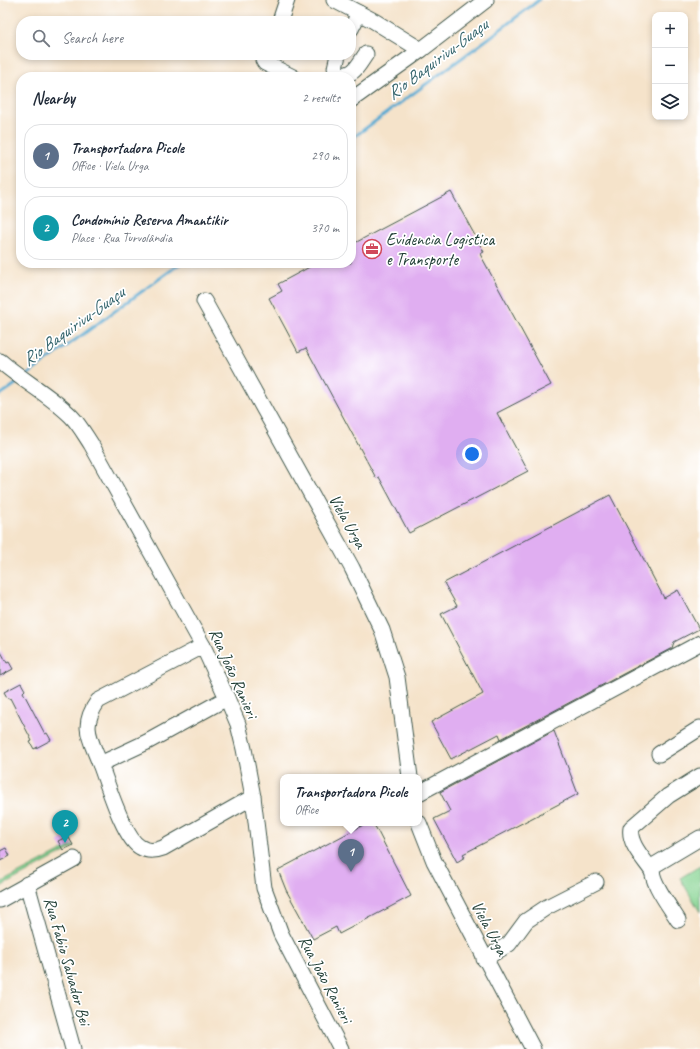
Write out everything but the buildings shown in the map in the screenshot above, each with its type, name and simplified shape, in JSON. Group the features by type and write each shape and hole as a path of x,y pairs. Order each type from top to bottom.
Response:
{"street":[{"path":"282,16 287,0"},
{"path":"334,0 421,50"},
{"path":"356,96 421,50 486,0"},
{"path":"356,19 359,13"},
{"path":"353,72 366,54"},
{"path":"263,60 265,64 282,72"},
{"path":"337,60 335,68 338,72"},
{"name":"Viela Urga","path":"204,301 352,568 382,630 397,677 410,774"},
{"name":"Rua João Ranieri","path":"4,365 25,382 58,404 73,418 87,439 203,646 228,698 238,724 253,797 264,888 271,909 281,934 341,1049"},
{"path":"422,791 700,642"},
{"path":"203,646 98,701 89,713 88,731 119,818 139,847 153,852 163,848 253,797"},
{"path":"100,764 147,742 228,698"},
{"path":"659,754 700,728"},
{"path":"678,920 653,879 652,871 632,842 630,834 631,828 668,796 700,776"},
{"name":"Viela Urga","path":"420,826 434,861 484,959 533,1049"},
{"path":"652,871 654,866 700,838"},
{"path":"0,900 26,884 74,859"},
{"path":"484,959 509,944 526,921 596,882"},
{"name":"Rua Fabio Salvador Bei","path":"26,884 73,1049"}],"green space":[{"path":"73,845 74,847 0,887 0,883"},
{"path":"700,866 700,912 680,878"}],"waterway":[{"name":"Rio Baquirivu-Guaçu","path":"356,135 539,0"},
{"name":"Rio Baquirivu-Guaçu","path":"27,375 174,268"},
{"name":"Rio Baquirivu-Guaçu","path":"0,395 20,381"}],"place":[{"name":"Evidencia Logistica e Transporte","path":"372,249"},
{"name":"Condomínio Reserva Amantikir","path":"65,843"},
{"name":"Transportadora Picole","path":"351,872"}]}
